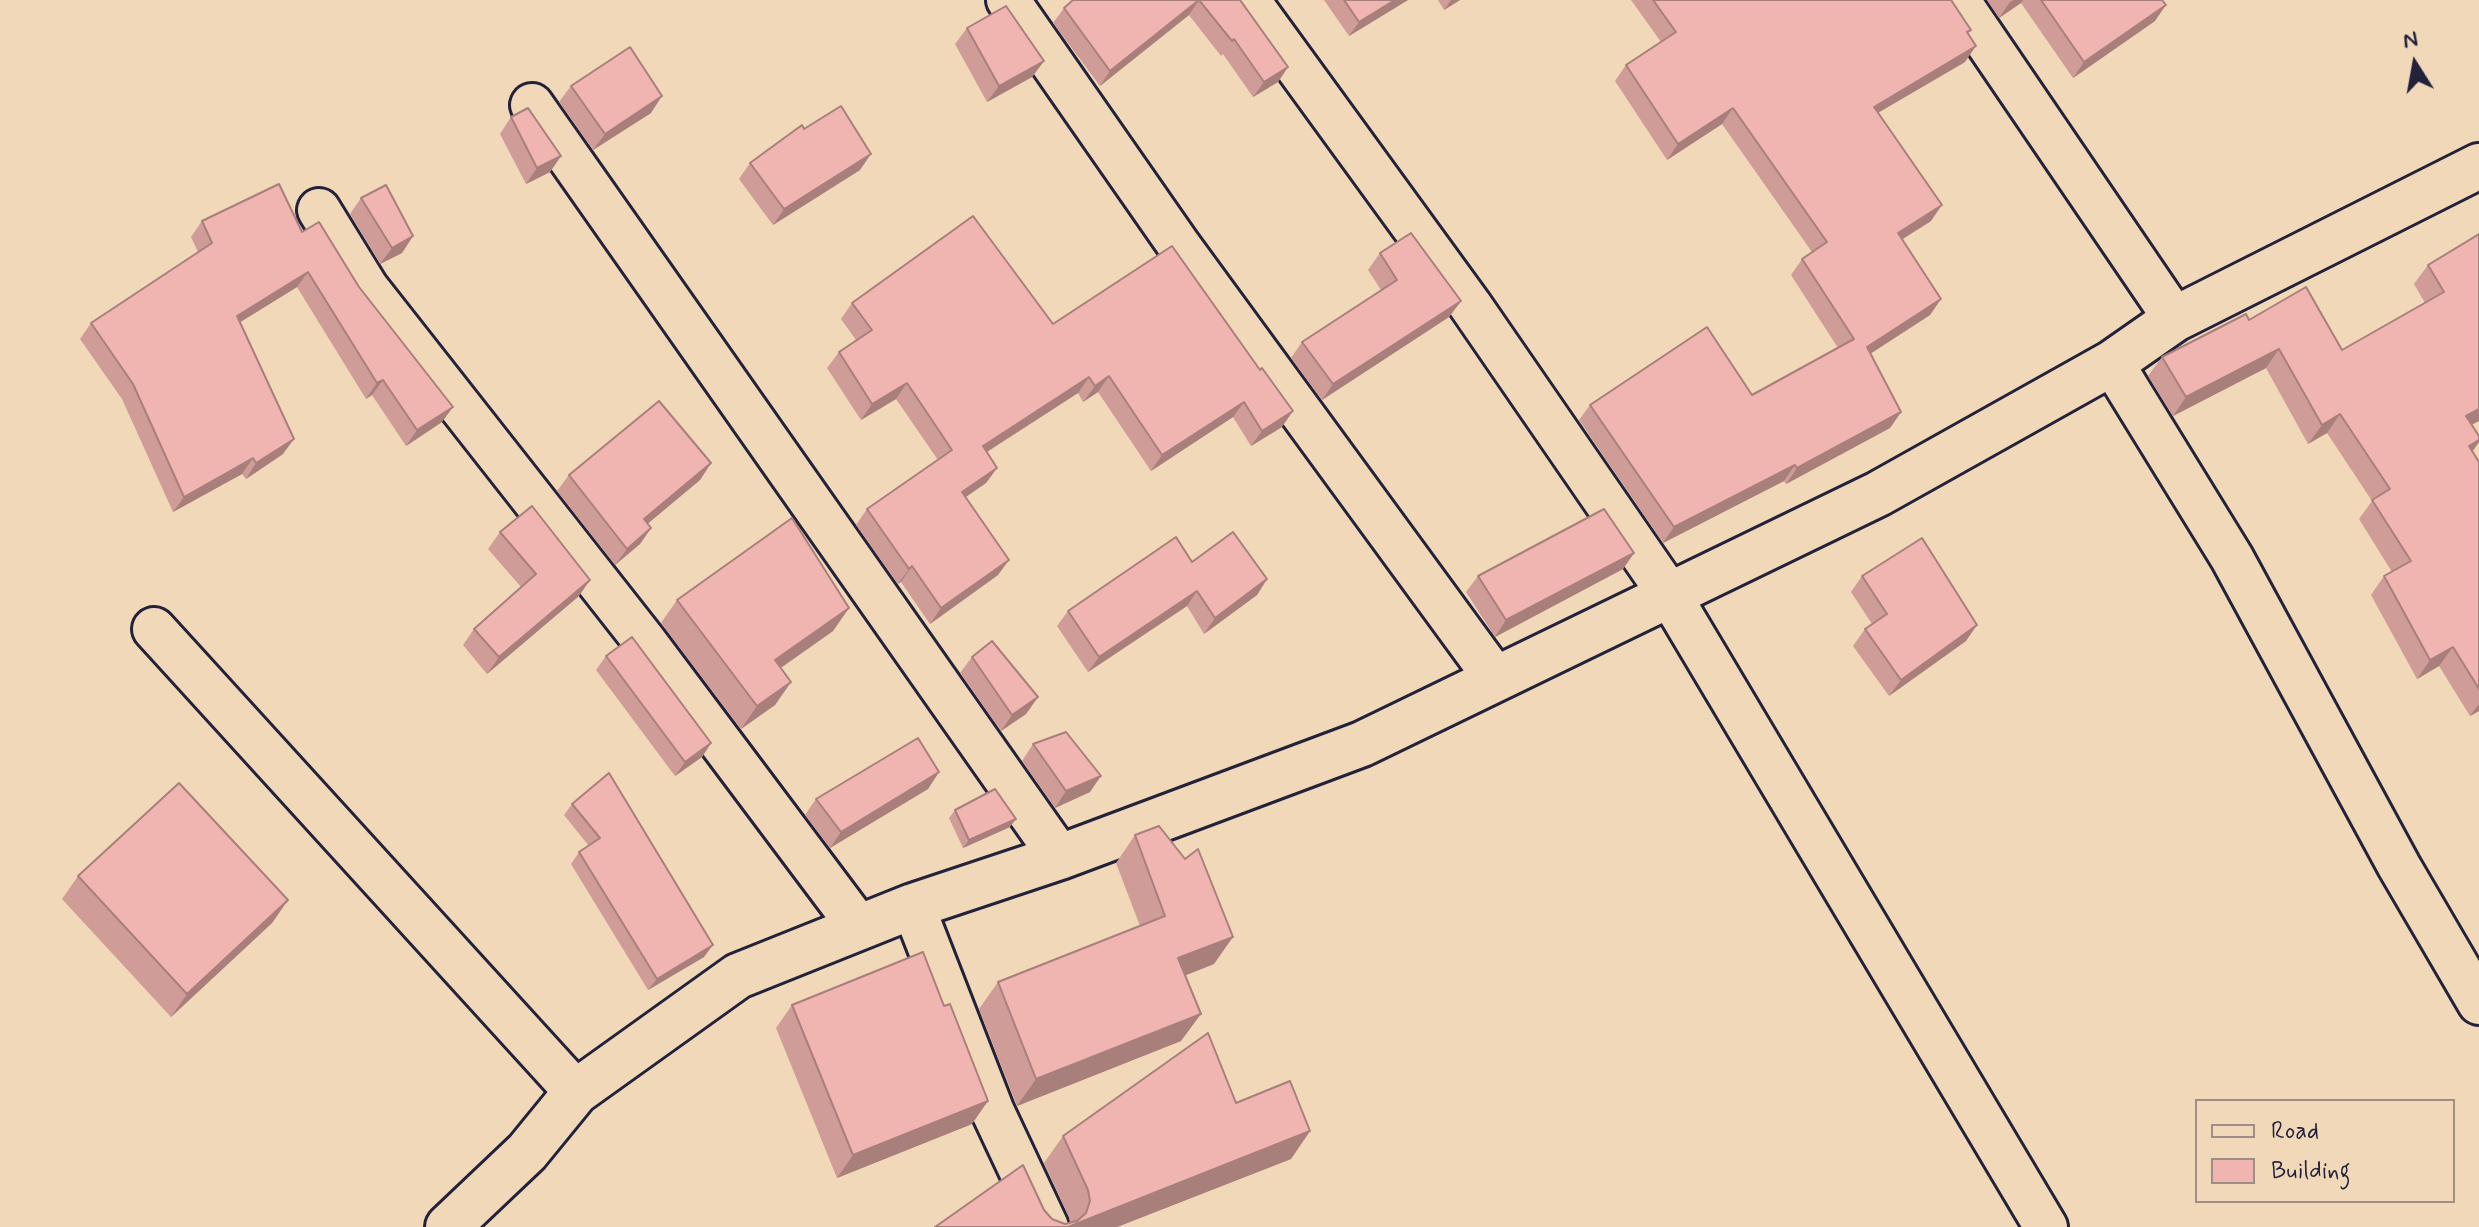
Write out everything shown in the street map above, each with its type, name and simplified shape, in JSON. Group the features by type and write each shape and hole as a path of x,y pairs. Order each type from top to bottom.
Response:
{"street":[{"path":"1008,0 1180,247 1496,679"},
{"path":"1248,0 1470,305 1669,594 2046,1227"},
{"path":"1958,0 2175,319"},
{"path":"532,105 1060,857"},
{"path":"448,1227 527,1152 576,1092 738,976 913,906 1060,857 1362,744 1878,494 2112,363 2175,319 2479,166"},
{"path":"319,210 367,288 646,643 859,927"},
{"path":"2112,363 2232,558 2399,866 2479,1003"},
{"path":"154,629 576,1092"},
{"path":"913,906 993,1112 1047,1227"}],"building":[{"path":"1073,0 1199,0 1110,71 1064,8"},
{"path":"1199,0 1240,0 1288,67 1264,82 1234,39 1232,41"},
{"path":"1344,0 1395,0 1359,22"},
{"path":"1653,0 1951,0 1971,30 1967,32 1976,46 1874,107 1942,205 1898,233 1941,299 1867,347 1901,412 1797,468 1795,465 1674,527 1590,405 1707,327 1752,395 1854,339 1802,259 1827,242 1733,108 1678,144 1626,65 1676,32"},
{"path":"2041,0 2162,0 2166,5 2084,62"},
{"path":"1006,6 1044,61 999,86 967,28"},
{"path":"630,47 662,96 605,134 571,86"},
{"path":"841,106 871,154 784,209 750,163 802,125 804,129"},
{"path":"528,108 561,156 537,168 511,117"},
{"path":"279,184 302,232 319,222 359,287 453,407 417,430 383,380 377,383 308,272 237,316 294,439 256,463 253,458 184,497 133,384 91,323 212,243 202,221"},
{"path":"386,185 413,236 392,248 361,198"},
{"path":"973,216 1053,324 1172,246 1293,411 1262,431 1244,402 1162,455 1109,376 1095,386 1089,377 983,446 997,468 962,492 1009,560 941,608 867,509 952,450 907,383 872,404 839,352 872,330 852,303"},
{"path":"1411,233 1461,301 1333,384 1302,342 1397,280 1380,253"},
{"path":"2479,234 2479,409 2466,416 2479,436 2479,440 2469,446 2479,462 2479,689 2453,647 2430,660 2384,576 2411,561 2372,500 2390,489 2340,414 2322,425 2279,349 2186,397 2162,357 2246,314 2249,320 2306,287 2342,350 2444,292 2428,265"},
{"path":"659,401 711,463 644,519 651,528 627,549 569,475"},
{"path":"532,506 590,580 499,657 474,629 536,574 500,532"},
{"path":"1604,509 1634,553 1506,620 1478,576"},
{"path":"792,518 849,608 775,660 791,682 757,706 677,600"},
{"path":"1233,532 1267,579 1215,618 1197,591 1099,657 1068,611 1176,537 1192,562"},
{"path":"1922,538 1977,625 1901,680 1865,629 1887,614 1862,576"},
{"path":"632,637 711,743 685,762 606,656"},
{"path":"992,641 1038,697 1012,715 972,657"},
{"path":"1066,732 1101,776 1066,791 1033,744"},
{"path":"918,738 939,772 841,832 816,799"},
{"path":"609,773 713,945 657,979 579,852 600,838 572,804"},
{"path":"179,783 288,900 187,994 78,876"},
{"path":"995,789 1016,819 969,840 955,810"},
{"path":"1159,826 1185,859 1198,849 1233,937 1178,958 1201,1014 1036,1079 998,982 1165,916 1135,835"},
{"path":"923,952 944,1006 950,1004 988,1101 853,1155 792,1005"},
{"path":"1208,1033 1236,1103 1290,1081 1310,1131 1068,1227 935,1227 1023,1165 1044,1210 1052,1219 1065,1224 1077,1221 1086,1213 1090,1201 1063,1136"}]}
